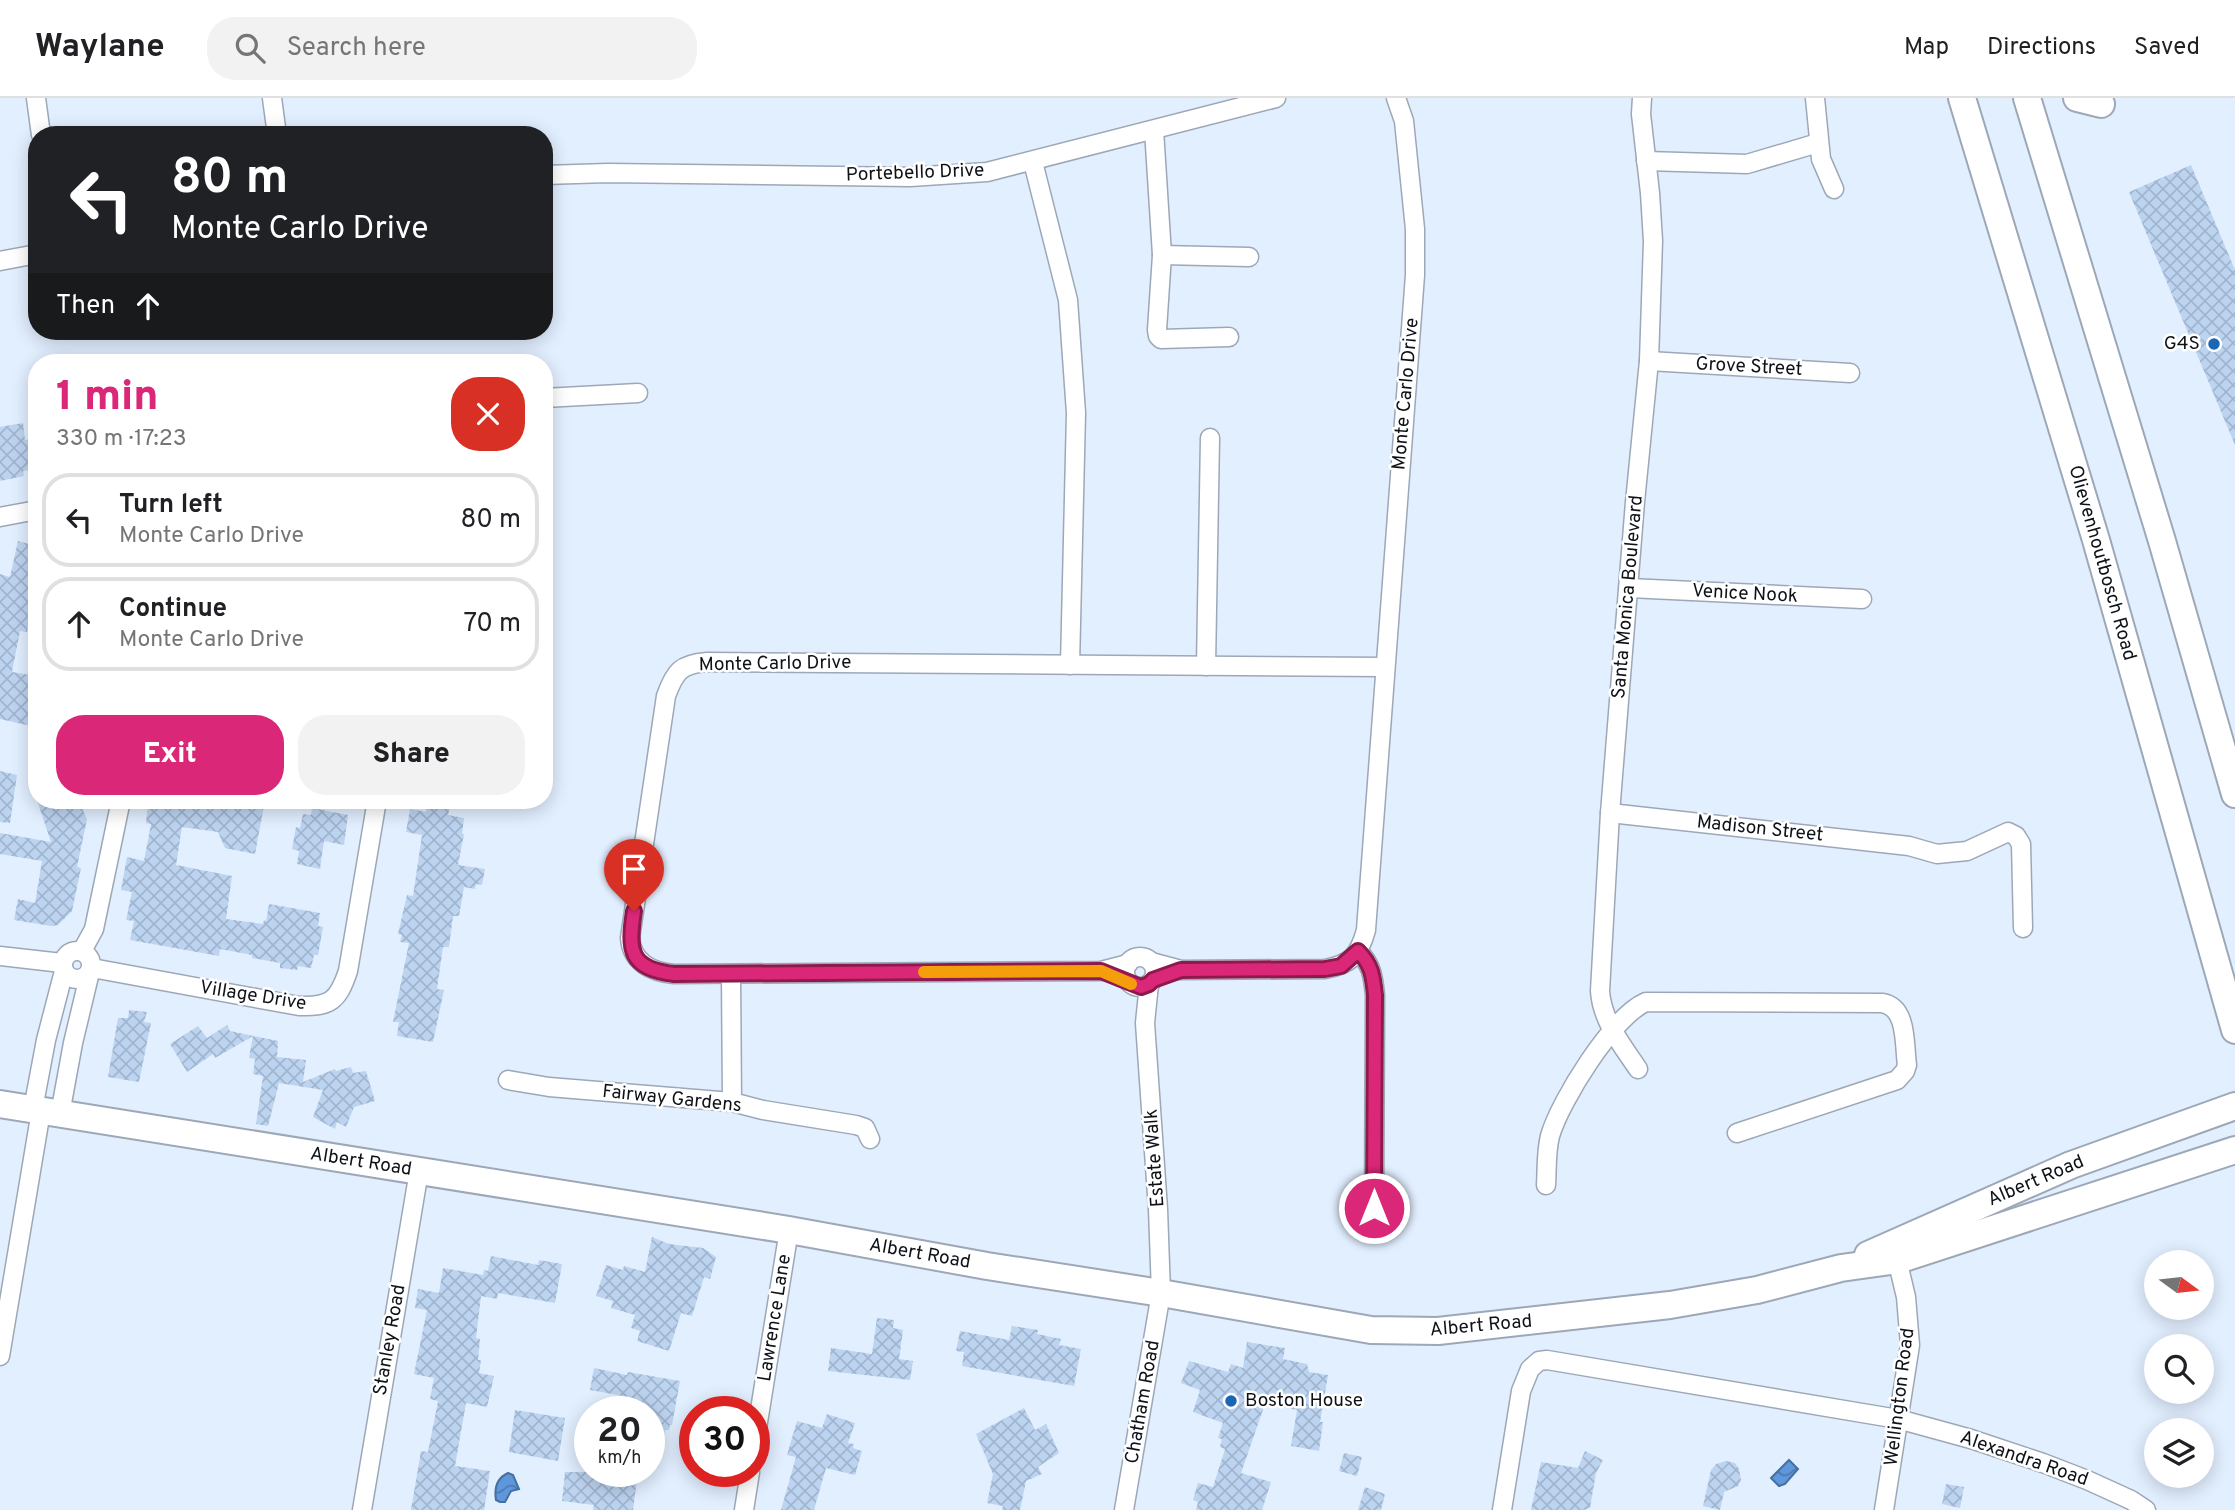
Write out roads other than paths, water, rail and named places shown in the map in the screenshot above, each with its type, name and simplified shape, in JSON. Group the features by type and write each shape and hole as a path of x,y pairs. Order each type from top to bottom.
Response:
{"street":[{"path":"36,98 40,126"},
{"path":"272,98 276,126"},
{"name":"Portebello Drive","path":"553,175 910,177 987,172 1276,98"},
{"name":"Monte Carlo Drive","path":"1358,951 1366,930 1415,275 1415,229 1404,121 1395,98"},
{"name":"Monte Carlo Drive","path":"1404,121 1410,98"},
{"name":"Santa Monica Boulevard","path":"1631,98 1642,106 1653,242 1649,361 1611,813 1600,991 1601,1006 1612,1031 1638,1069"},
{"path":"1815,98 1821,159 1834,189"},
{"name":"Olievenhoutbosch Road","path":"1962,98 2096,540 2235,1030"},
{"path":"2027,98 2162,541 2234,789"},
{"path":"1154,130 1162,254 1158,336 1161,339 1229,337"},
{"path":"1646,161 1747,164 1818,143"},
{"path":"1033,162 1068,300 1076,412 1070,665"},
{"path":"1162,254 1249,257"},
{"path":"0,261 28,256"},
{"name":"Grove Street","path":"1649,361 1850,373"},
{"path":"553,398 638,393"},
{"path":"1206,666 1210,438"},
{"path":"0,517 28,512"},
{"name":"Venice Nook","path":"1629,588 1862,599"},
{"name":"Monte Carlo Drive","path":"1140,976 1101,971 662,973 642,964 631,946 630,938 666,696 675,675 681,668 708,662 1384,667"},
{"path":"82,951 94,929 119,809"},
{"name":"Village Drive","path":"91,970 299,1006 330,1003 338,995 348,971 375,809"},
{"name":"Madison Street","path":"1611,813 1909,846 1937,854 1967,851 2008,832 2016,836 2021,844 2023,928"},
{"path":"0,1356 45,1111 46,1040 63,967 69,953 82,951"},
{"path":"45,1111 73,1042 91,970 90,959 82,951"},
{"path":"1140,976 1181,970 1325,969 1341,966 1358,951 1368,961 1373,973 1375,995 1374,1208"},
{"path":"0,956 63,967 73,979 80,979 91,970"},
{"path":"731,974 732,1101"},
{"name":"Estate Walk","path":"1140,976 1138,1007 1145,1023 1161,1293"},
{"path":"1546,1185 1549,1138 1564,1101 1612,1031 1637,1006 1646,1002 1882,1003 1889,1004 1901,1018 1907,1065 1897,1080 1737,1133"},
{"name":"Fairway Gardens","path":"509,1080 550,1087 732,1101 763,1110 856,1125 865,1128 870,1139"},
{"name":"Albert Road","path":"0,1104 789,1230 1371,1330 1438,1331 1670,1305 1757,1290 1841,1268 2235,1150"},
{"name":"Albert Road","path":"1895,1251 2071,1165 2235,1106"},
{"name":"Stanley Road","path":"362,1510 419,1171"},
{"name":"Lawrence Lane","path":"762,1396 789,1230"},
{"name":"Wellington Road","path":"1884,1510 1911,1332 1895,1251"},
{"name":"Chatham Road","path":"1124,1510 1161,1293"},
{"path":"1502,1510 1521,1391 1527,1373 1539,1361 1547,1360 1898,1419"},
{"name":"Alexandra Road","path":"1898,1419 2043,1463 2131,1500 2146,1510"},
{"path":"744,1510 748,1487"}],"water":[{"path":"1789,1460 1798,1469 1785,1484 1779,1486 1771,1478"},
{"path":"508,1473 513,1475 519,1489 511,1491 505,1502 500,1502 496,1500 495,1491 501,1478"}],"place":[{"name":"G4S","path":"2214,344"},
{"name":"Boston House","path":"1231,1401"}]}
